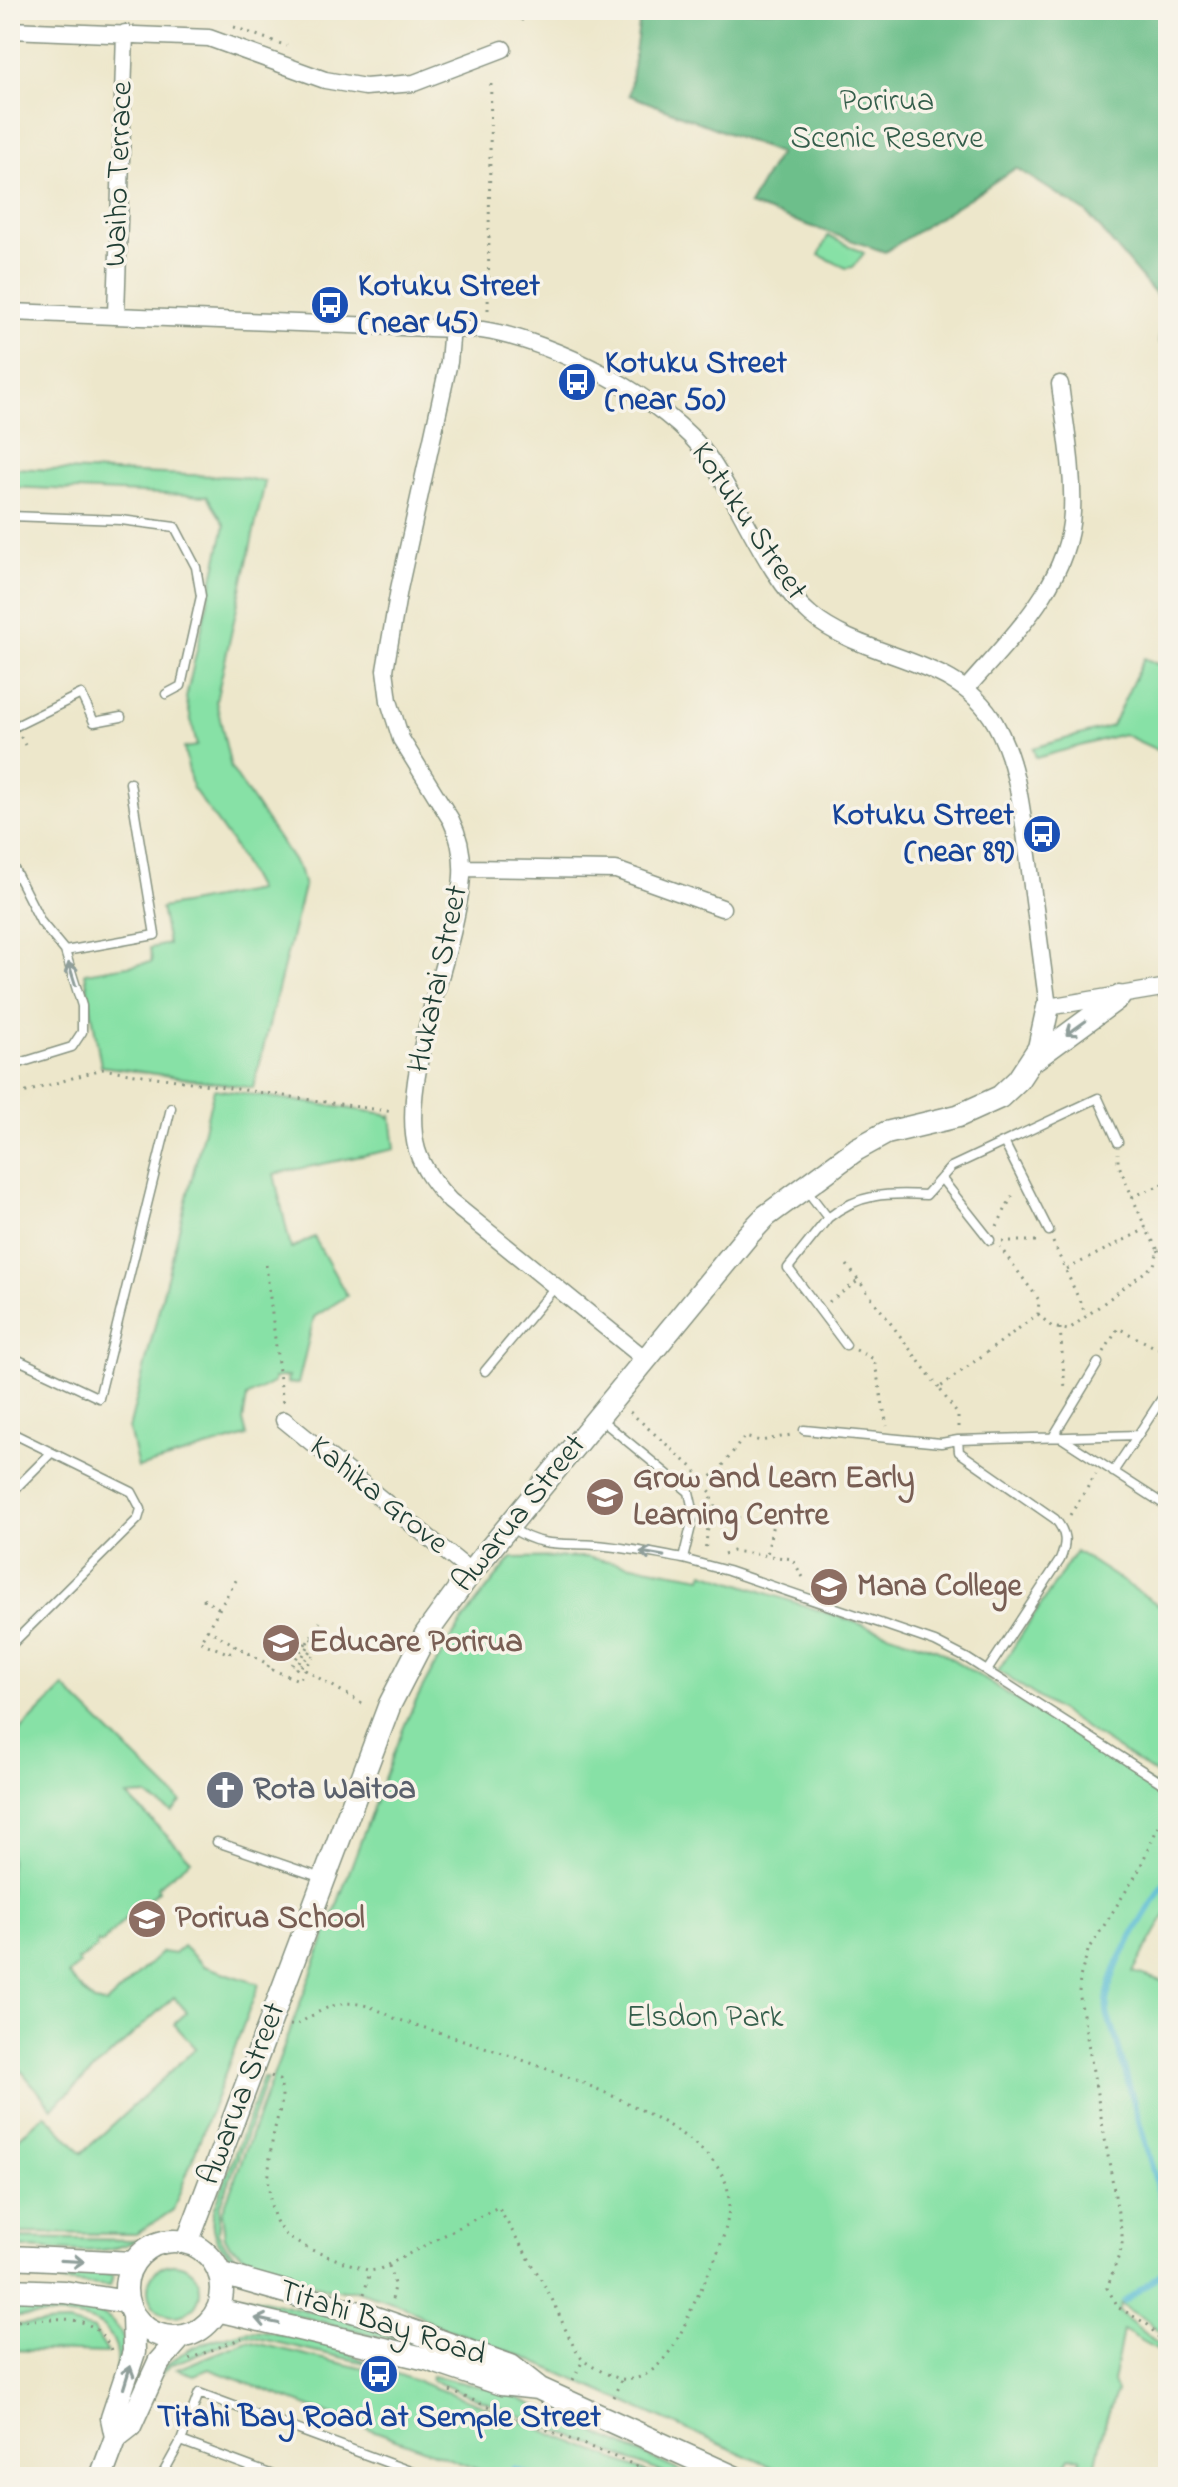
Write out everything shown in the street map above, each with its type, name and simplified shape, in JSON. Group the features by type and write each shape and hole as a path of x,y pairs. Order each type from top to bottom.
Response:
{"main road":[{"path":"1033,1060 1119,997"},
{"name":"Awarua Street","path":"187,2243 401,1678 426,1634 471,1572 748,1235 805,1187 857,1149 886,1133 958,1116 1000,1097 1033,1060 1044,1036 1048,1007"},
{"path":"101,2477 116,2437 130,2426 159,2362 181,2337 202,2328 217,2310 221,2292 219,2273 203,2252 187,2243 164,2242 142,2254 133,2263 126,2282 134,2352 112,2418 116,2437"},
{"path":"10,2257 133,2263"},
{"name":"Titahi Bay Road","path":"219,2273 442,2341 511,2366 540,2389 734,2477"},
{"path":"10,2290 64,2292 130,2308 154,2333 181,2337"},
{"name":"Titahi Bay Road","path":"217,2310 427,2359 501,2384 540,2389"}],"street":[{"name":"Waiho Terrace","path":"10,30 125,33 220,40 325,80 365,87 414,83 503,49"},
{"name":"Waiho Terrace","path":"116,315 125,33"},
{"name":"Kotuku Street","path":"10,312 452,327 528,340 563,354 653,404 682,426 709,458 776,572 809,614 854,643 931,670 966,689 993,720 1018,783 1048,1007"},
{"name":"Hukatai Street","path":"452,327 449,362 399,589 385,670 389,701 401,739 458,833 464,868 459,904 415,1088 412,1117 417,1151 435,1186 450,1201 645,1359"},
{"path":"966,689 1045,592 1067,543 1072,514 1071,470 1060,384"},
{"path":"464,868 616,870 722,908"},
{"path":"1048,1007 1168,987"},
{"name":"Kahika Grove","path":"284,1420 471,1572"}],"lane":[{"path":"10,516 121,520 175,527 196,567 201,596 181,686 166,694"},
{"path":"10,729 81,694 94,722 121,717"},
{"path":"65,951 155,935 130,783"},
{"path":"10,861 41,922 65,951 82,1006 82,1032 72,1047 10,1066"},
{"path":"846,1345 788,1268 828,1218 841,1207 876,1193 926,1195 951,1167 1098,1098 1118,1142"},
{"path":"10,1356 99,1398 171,1108"},
{"path":"1005,1144 1049,1231"},
{"path":"941,1178 990,1240"},
{"path":"805,1187 828,1218"},
{"path":"485,1371 555,1287"},
{"path":"1056,1437 1098,1363"},
{"path":"1113,1472 1168,1389"},
{"path":"598,1417 689,1492 694,1514 683,1559"},
{"path":"804,1430 941,1443 1138,1435"},
{"path":"10,1432 132,1492 141,1509 138,1519 10,1646"},
{"path":"1056,1437 1168,1507"},
{"path":"958,1440 959,1452 1055,1519 1065,1530 1066,1546 1060,1560 987,1671"},
{"path":"10,1494 51,1453"},
{"path":"510,1527 525,1539 550,1544 597,1545 683,1559 935,1642 987,1671 1168,1787"},
{"path":"217,1842 324,1879"},
{"path":"161,2477 181,2441 199,2393 426,2477"},
{"path":"181,2441 278,2477"}],"path":[{"path":"521,21 528,10"},
{"path":"488,310 491,78"},
{"path":"10,715 25,745"},
{"path":"10,1097 102,1069 393,1112"},
{"path":"1118,1142 1118,1163 1146,1229 1168,1265"},
{"path":"990,1240 1021,1177"},
{"path":"1132,1197 1168,1182"},
{"path":"1066,1270 1146,1229"},
{"path":"1049,1231 1086,1315"},
{"path":"990,1240 1053,1242"},
{"path":"939,1388 1038,1314 1039,1300 999,1246 990,1240"},
{"path":"1038,1314 1052,1327 1068,1330 1154,1265 1158,1250"},
{"path":"266,1265 284,1420"},
{"path":"847,1265 958,1415 958,1440"},
{"path":"836,1297 859,1281"},
{"path":"1060,1328 1064,1387 1078,1395"},
{"path":"1098,1363 1118,1328 1168,1354"},
{"path":"846,1345 874,1359 890,1438"},
{"path":"705,1481 718,1472 744,1437 761,1441 804,1430"},
{"path":"1071,1513 1088,1486"},
{"path":"713,1507 718,1507 717,1514 773,1523 767,1555"},
{"path":"716,1568 724,1554 733,1551 792,1559 806,1579 802,1596"},
{"path":"235,1645 230,1654 200,1642 238,1577"},
{"path":"203,1599 220,1609"},
{"path":"292,1665 320,1622"},
{"path":"207,1629 269,1665 267,1668 299,1680 320,1644 310,1638"},
{"path":"307,1643 309,1645 296,1668 299,1670 313,1647 317,1649"},
{"path":"305,1670 367,1706"},
{"path":"1168,1804 1144,1861 1088,1951 1079,1992 1122,2235 1122,2247 1107,2288 1119,2308 1147,2324 1168,2348"},
{"path":"271,2076 279,2080 284,2097 274,2128 269,2195 285,2235 306,2247 370,2271 389,2266 498,2207 583,2360 622,2379 660,2365 680,2335 725,2230 728,2190 711,2157 648,2112 570,2078 394,2018 369,2004 343,2003 327,2007 295,2026 290,2025"},
{"path":"389,2266 394,2284 392,2304"},
{"path":"364,2295 370,2271"},
{"path":"10,2321 75,2319 89,2323 105,2335 112,2360"},
{"path":"180,2363 240,2338 248,2338"},
{"path":"573,2380 583,2360"},
{"path":"613,2397 622,2379"},
{"path":"444,2388 665,2477"}],"green space":[{"name":"Porirua Scenic Reserve","path":"641,10 1168,10 1168,353 1159,341 1165,306 1087,213 1016,168 885,252 749,205 779,153 629,95"},
{"path":"828,236 864,253 853,267 846,268 819,255"},
{"path":"10,468 240,477 265,482 216,701 231,768 300,871 304,887 253,1088 101,1066 85,973 152,962 150,948 168,944 161,908 257,890 232,843 192,787 184,748 197,746 186,698 225,525 207,496 10,487"},
{"path":"1144,658 1168,669 1168,764 1166,754 1123,734 1036,758 1033,748 1112,726"},
{"path":"214,1089 391,1115 395,1149 274,1174 291,1249 314,1237 347,1296 314,1317 298,1384 287,1383 288,1376 274,1378 274,1382 247,1397 243,1421 247,1436 138,1468 129,1429"},
{"path":"1076,1551 1168,1611 1167,1781 998,1671"},
{"name":"Elsdon Park","path":"585,1557 702,1577 704,1572 938,1650 1168,1795 1168,1910 1133,1972 1168,1983 1168,2340 1149,2322 1121,2305 1119,2312 1161,2346 1158,2350 1123,2330 1113,2382 1117,2392 1103,2433 1094,2477 1075,2477 1081,2458 1070,2457 1059,2477 794,2477 519,2355 434,2324 404,2306 355,2290 331,2290 257,2264 230,2246 225,2237 222,2213 398,1741 421,1691 462,1622 512,1558"},
{"name":"Porirua School","path":"64,1687 181,1802 172,1812 145,1795 127,1796 191,1860 157,1887 159,1890 147,1901 144,1899 101,1944 98,1942 96,1948 77,1961 80,1964 68,1975 94,2002 106,2004 162,1952 174,1954 183,1946 204,1966 259,1984 173,2210 136,2234 10,2233 10,2146 45,2114 82,2153 196,2048 174,2024 187,2012 174,1997 52,2108 15,2063 10,2063 10,1741"},
{"path":"263,2078 267,2078 220,2207 218,2233 227,2248 242,2262 328,2293 250,2268 232,2257 219,2244 213,2227 215,2207"},
{"path":"10,2238 137,2240 107,2249 75,2251 10,2247"},
{"path":"174,2264 193,2271 200,2290 193,2309 174,2316 155,2309 148,2290 155,2271"},
{"path":"10,2268 113,2275 110,2286 13,2278"},
{"path":"238,2294 378,2328 493,2366 281,2311 236,2305"},
{"path":"13,2302 76,2305 104,2315 123,2338 120,2370 117,2370 116,2348 109,2333 97,2323 65,2316 11,2317"},
{"path":"68,2323 94,2330 108,2353 10,2350 10,2325"},
{"path":"247,2331 312,2341 374,2365 245,2335 173,2364 159,2375 186,2351"},
{"path":"247,2341 373,2371 373,2375 397,2374 658,2477 498,2477 209,2369 194,2375 177,2369"},
{"path":"432,2376 505,2392 693,2477 673,2477 431,2380"}],"waterway":[{"path":"1168,1877 1123,1952 1108,1994 1107,2012 1168,2225"},
{"path":"1124,2302 1168,2268"},
{"path":"514,2469 536,2477"}],"place":[{"name":"Kotuku Street (near 45)","path":"330,305"},
{"name":"Kotuku Street (near 50)","path":"577,382"},
{"name":"Kotuku Street (near 89)","path":"1042,834"},
{"name":"Grow and Learn Early Learning Centre","path":"605,1497"},
{"name":"Mana College","path":"829,1587"},
{"name":"Educare Porirua","path":"281,1643"},
{"name":"Rota Waitoa","path":"225,1790"},
{"name":"Porirua School","path":"147,1919"},
{"name":"Titahi Bay Road at Semple Street","path":"379,2374"}]}
